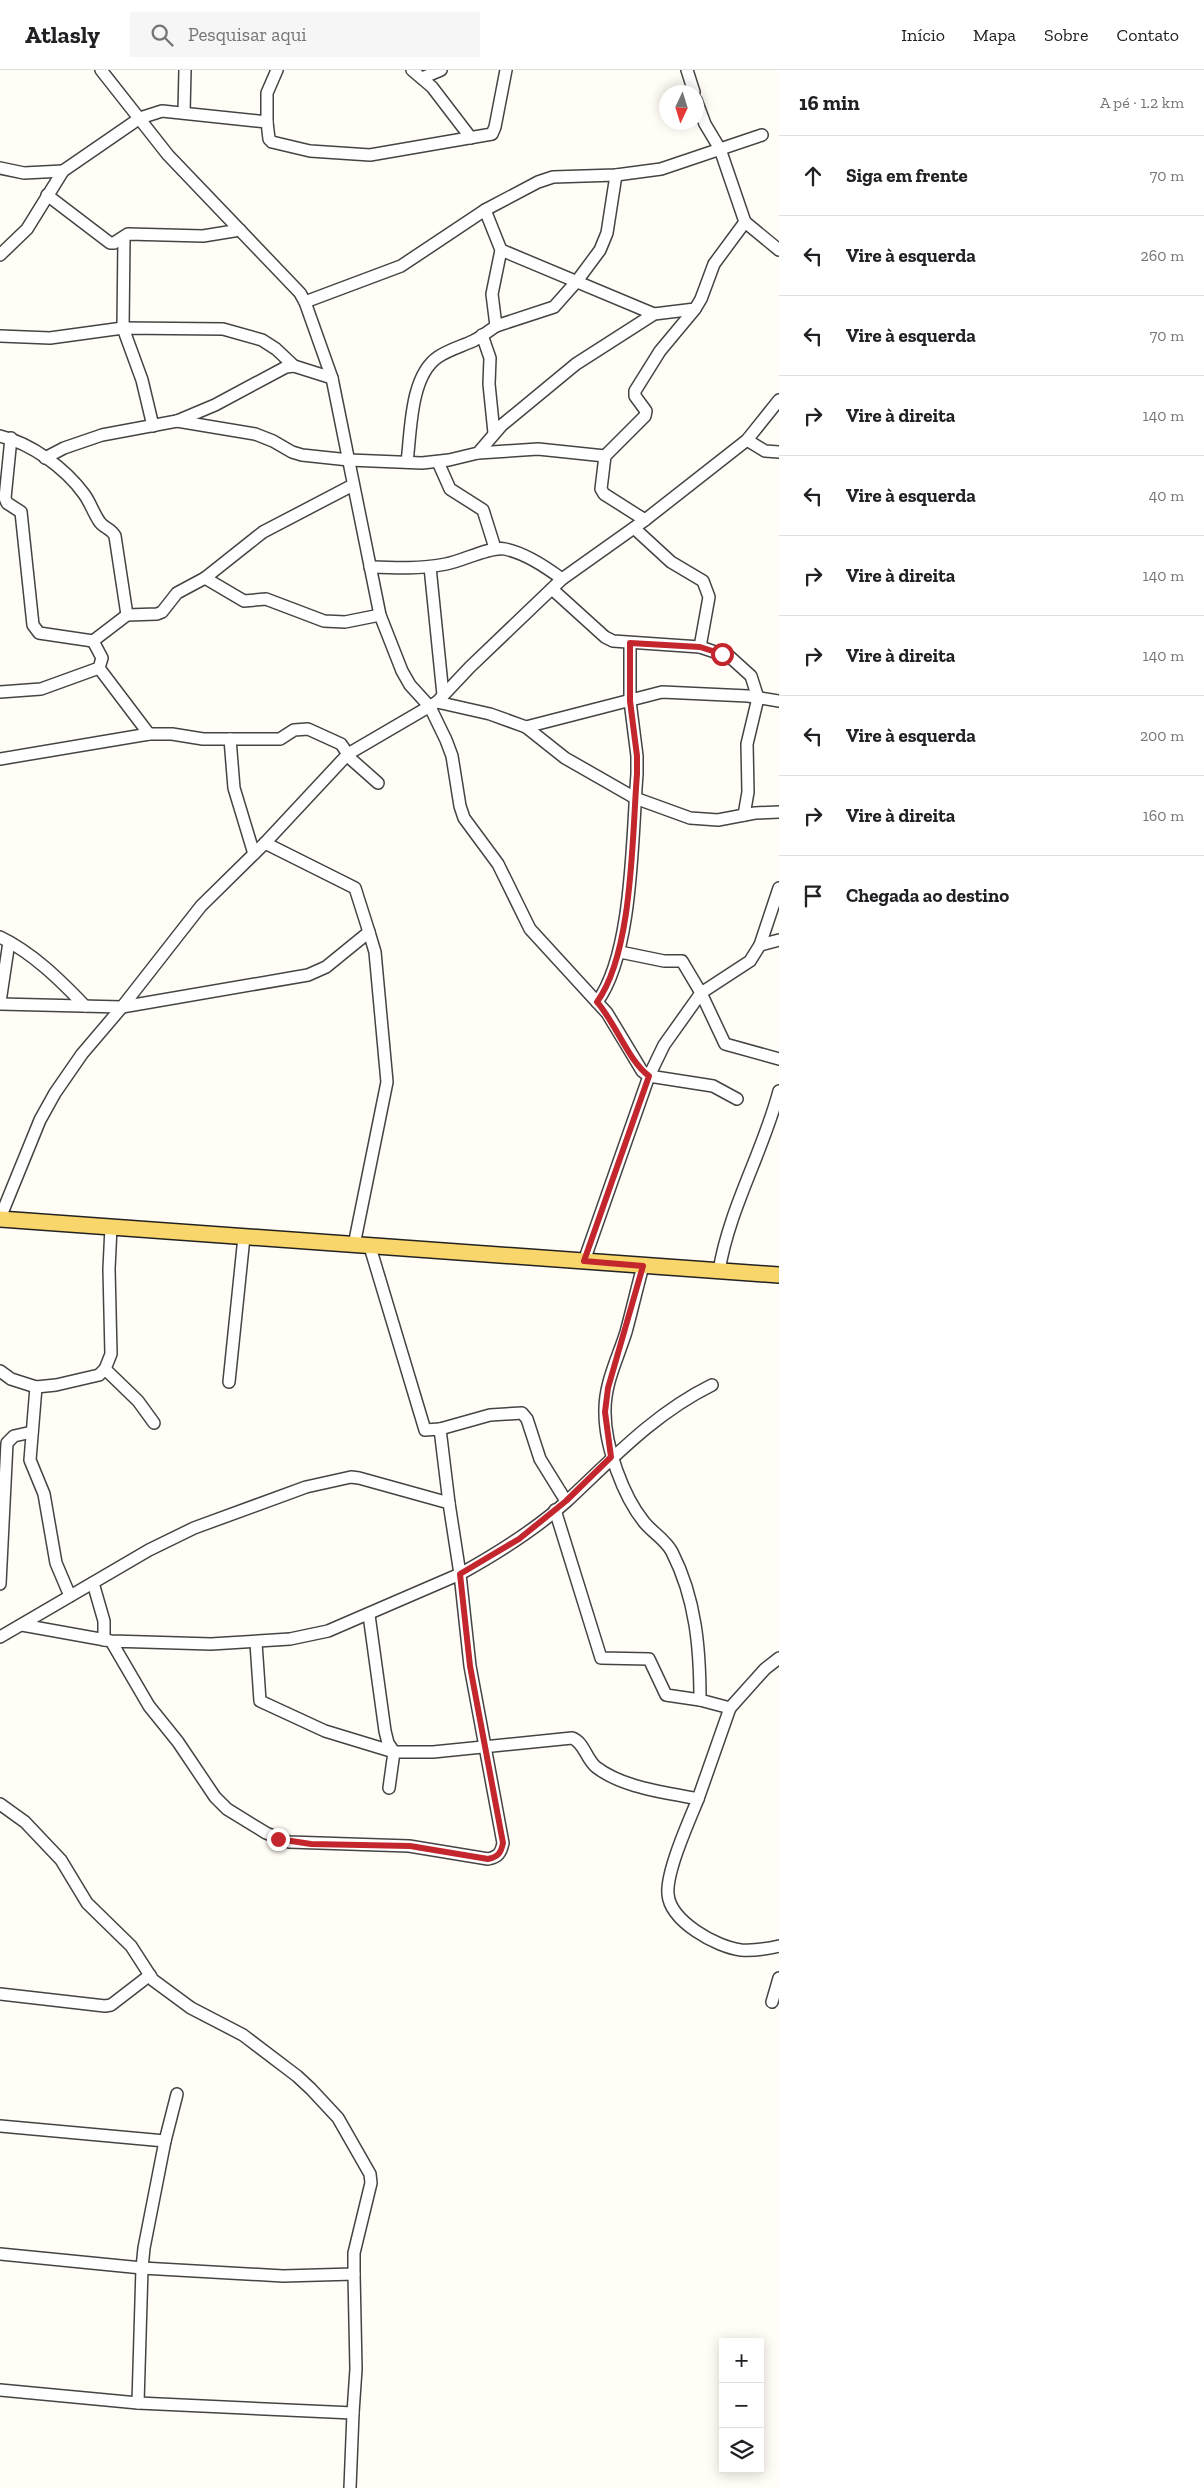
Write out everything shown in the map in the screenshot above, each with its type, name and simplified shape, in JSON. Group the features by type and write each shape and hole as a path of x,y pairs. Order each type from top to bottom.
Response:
{"main road":[{"path":"0,1219 779,1276"}],"street":[{"path":"101,70 168,155 300,293 305,302 332,378 380,615 402,671 410,685 437,701 495,716 526,727 564,758 635,798 696,819 718,820 744,815 779,812"},
{"path":"184,112 185,70"},
{"path":"277,70 267,93 269,139 272,142 310,151 345,155 379,154 492,134 506,70"},
{"path":"412,70 422,78 471,138"},
{"path":"422,78 441,70"},
{"path":"687,70 692,85"},
{"path":"0,255 27,229 63,171 140,118 162,111 267,122"},
{"path":"704,119 720,148 744,222 779,250"},
{"path":"305,302 401,266 485,210 538,182 553,178 616,175 662,168 762,135"},
{"path":"0,168 24,173 63,171"},
{"path":"407,462 416,394 424,371 439,356 496,326 554,306 577,281 600,250 607,233 616,175"},
{"path":"48,195 105,240 114,243 128,234 203,236 240,230"},
{"path":"485,210 501,250 492,294 496,326"},
{"path":"645,520 604,494 601,488 605,456 645,416 646,411 635,396 635,391 660,351 695,309 701,299 714,264 744,222"},
{"path":"124,238 123,328 142,380 153,426"},
{"path":"501,250 654,314"},
{"path":"478,453 494,434 576,364 654,314 695,309"},
{"path":"0,336 65,338 123,328 223,329 262,340 276,349 294,366"},
{"path":"482,335 490,358 489,384 494,434"},
{"path":"45,458 64,448 102,435 178,421 215,405 286,367 294,366 332,378"},
{"path":"0,1219 36,1128 55,1093 82,1054 122,1007 190,918 265,843 348,754 437,701 562,579 645,520 747,440 779,400"},
{"path":"178,421 255,434 302,455 349,460 438,462 478,453 538,449 605,456"},
{"path":"127,615 115,536 112,530 100,523 83,493 45,458 23,443 6,437 5,498 7,503 21,512 33,625 39,634 93,641 127,615 157,614 162,612 177,593 206,578 263,532 353,485"},
{"path":"747,440 765,451 779,452"},
{"path":"438,462 450,489 478,505 483,510 496,548"},
{"path":"634,528 671,562 703,581 709,597 700,647"},
{"path":"370,567 430,567 468,559 496,548 506,549 539,564 562,579"},
{"path":"430,567 437,701 452,756 460,806 464,818 498,864 530,929 607,1013 639,1066 649,1076 713,1086 737,1099"},
{"path":"206,578 244,600 266,599 324,622 345,622 380,615"},
{"path":"552,589 605,637 630,643 700,647 730,657 751,676 758,698 747,744 749,781 744,815"},
{"path":"93,641 102,658 99,668"},
{"path":"597,1002 612,978 620,952 635,798 637,756 630,701 630,643"},
{"path":"0,692 41,689 99,668"},
{"path":"99,668 149,734"},
{"path":"526,727 673,692 779,701"},
{"path":"0,759 149,734 172,734 203,739 280,739 294,730 308,729 341,744 348,754 378,783"},
{"path":"230,739 234,788 254,854"},
{"path":"265,843 355,888 375,952 387,1082 354,1245"},
{"path":"584,1261 649,1076 670,1036 701,993 750,961 760,945 779,888"},
{"path":"5,940 0,1003 122,1007 308,975 326,967 368,932"},
{"path":"5,940 60,979 85,1006"},
{"path":"760,945 779,940"},
{"path":"620,952 664,961 682,961 701,993 725,1044 779,1060"},
{"path":"719,1271 723,1248 773,1115 779,1091"},
{"path":"0,1371 11,1379 36,1387 56,1385 98,1375 105,1369 111,1354 109,1269 111,1227"},
{"path":"229,1382 244,1237"},
{"path":"370,1246 425,1430 440,1429 490,1415 525,1414 540,1459 566,1501"},
{"path":"643,1266 608,1388 605,1412 611,1457 644,1522 672,1551 684,1581 698,1639 700,1700"},
{"path":"105,1369 138,1401 154,1423"},
{"path":"22,1625 107,1641 256,1643 290,1639 328,1631 369,1615 460,1574 519,1539 566,1501 611,1457 668,1410 712,1385"},
{"path":"36,1387 30,1460 44,1494 56,1563 70,1596"},
{"path":"93,1583 104,1621 107,1641 149,1706 183,1748 215,1797 227,1809 266,1833 290,1842 410,1846 488,1859 496,1858 501,1853 503,1843 470,1666 460,1574 440,1429"},
{"path":"0,1584 2,1464 10,1439 32,1432"},
{"path":"0,1637 149,1550 194,1528 282,1495 351,1477 450,1503"},
{"path":"555,1510 601,1658 649,1659 666,1695 700,1700 730,1708"},
{"path":"369,1615 388,1742 394,1752 389,1788"},
{"path":"256,1643 259,1697 262,1703 325,1731 394,1752 433,1752 572,1738 577,1740 597,1768 617,1778 641,1786 698,1799"},
{"path":"779,1658 764,1669 730,1708 698,1799 676,1853 667,1892 669,1902 684,1921 717,1943 739,1949 755,1950 779,1946"},
{"path":"0,1804 25,1822 61,1860 87,1903 131,1946 159,1986 191,2008 243,2035 298,2076 338,2118 370,2174 371,2183 354,2253 356,2369 350,2488"},
{"path":"0,1994 105,2006 111,2005 150,1975"},
{"path":"772,2002 779,1978"},
{"path":"138,2403 144,2248 165,2141 177,2094"},
{"path":"0,2126 165,2141"},
{"path":"0,2254 142,2268 283,2276 354,2274"},
{"path":"0,2390 138,2403 353,2413"}],"route":[{"path":"278,1839 311,1844 421,1847 488,1859 496,1858 501,1853 503,1843 470,1666 460,1574 519,1539 566,1501 611,1457 605,1412 608,1388 643,1266 584,1261 649,1076 642,1071 607,1013 597,1002 612,978 620,952 628,890 637,774 637,756 630,701 630,643 700,647 722,654"}]}
